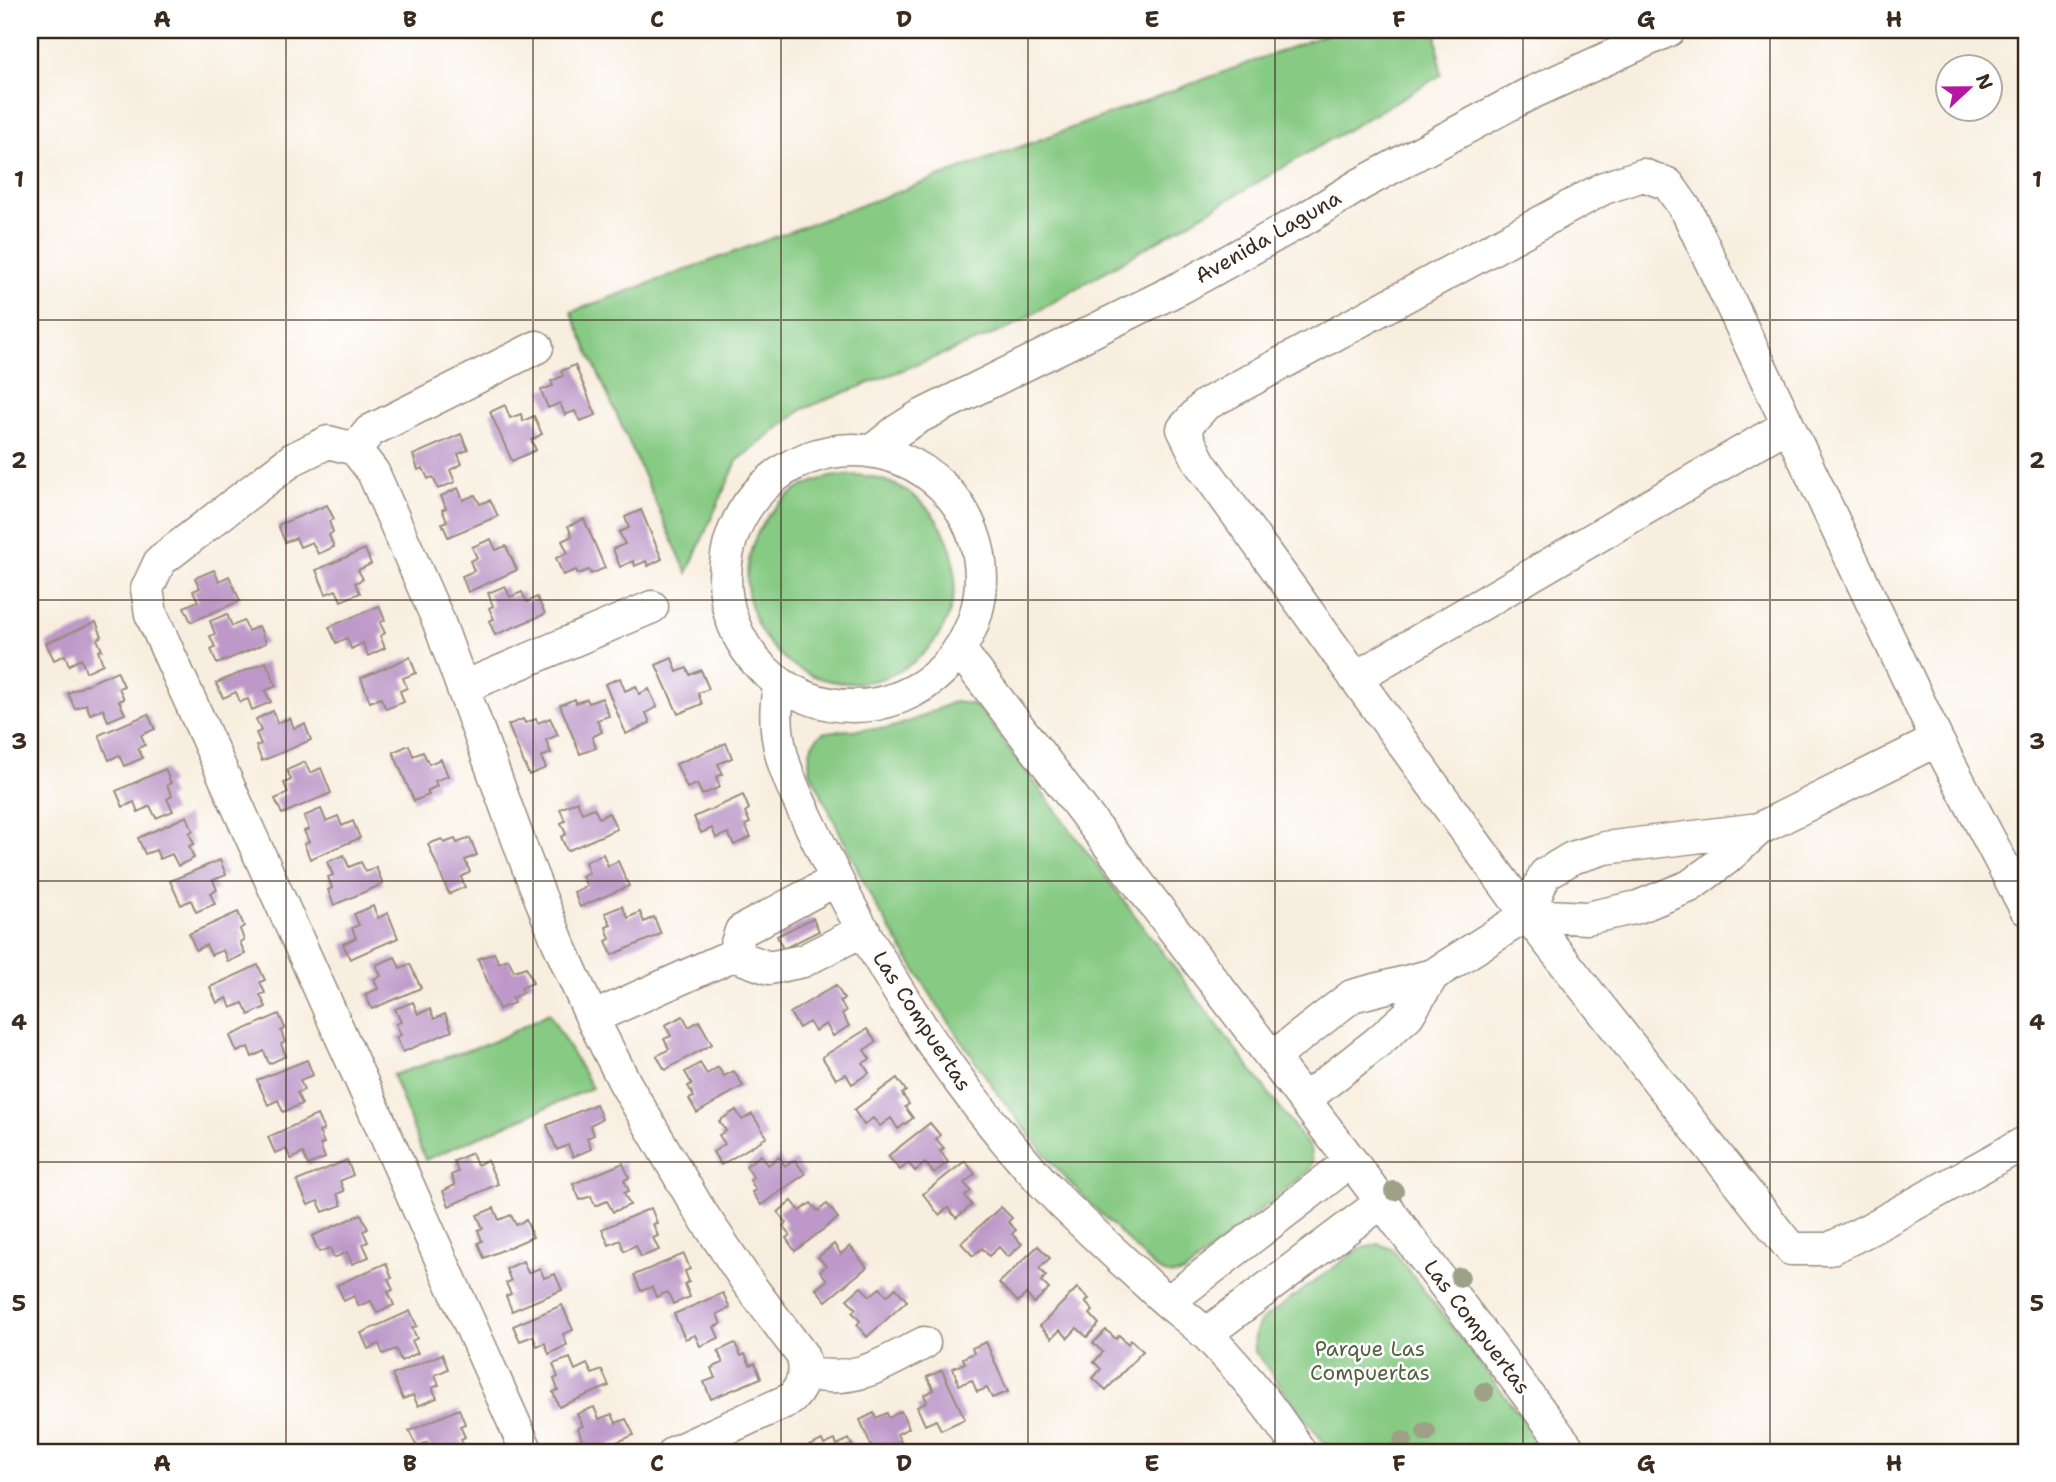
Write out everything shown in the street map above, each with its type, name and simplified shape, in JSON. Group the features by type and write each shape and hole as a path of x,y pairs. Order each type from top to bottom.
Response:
{"street":[{"name":"Avenida Laguna","path":"872,451 919,418 1182,286 1443,139 1651,34"},
{"path":"2026,909 1937,740 1687,211 1668,184 1643,175 1605,188 1205,405 1183,429 1199,463 1527,915 1791,1250 1829,1249 2026,1142"},
{"path":"355,449 370,431 537,347"},
{"path":"1356,678 1788,425"},
{"path":"527,1452 150,614 147,589 160,561 293,459 328,442 355,449 373,472 385,497 464,687 527,864 592,1018 625,1083 712,1230 802,1355 805,1373 798,1391 791,1399 675,1452"},
{"path":"849,449 872,451 910,463 955,501 973,536 979,555 980,594 976,614 959,649 945,667 928,682 888,701 843,706 821,702 780,683 762,669 748,651 736,631 729,609 725,563 738,519 766,483 784,469 805,459 849,449"},
{"path":"464,687 652,607"},
{"name":"Las Compuertas","path":"959,649 1571,1452"},
{"name":"Las Compuertas","path":"780,683 775,719 777,743 784,766 836,880 893,981 931,1040 972,1097 1016,1151 1063,1203 1113,1252 1206,1334 1239,1369 1300,1452"},
{"path":"1527,915 1587,918 1638,907 1690,886 1726,859 1759,829 1937,740"},
{"path":"1272,1058 1352,996 1433,975 1527,915 1545,874 1572,858 1605,848 1759,829"},
{"path":"733,955 741,931 836,880"},
{"path":"592,1018 733,955 769,968 803,961 864,930"},
{"path":"1304,1100 1408,1015 1433,975"},
{"path":"1168,1302 1351,1161"},
{"path":"1206,1334 1382,1202"},
{"path":"805,1373 824,1377 860,1373 924,1343"}],"green space":[{"path":"1338,30 1436,30 1441,75 1007,329 803,409 737,461 687,573 571,312"},
{"path":"851,475 891,483 909,492 925,505 938,521 947,539 955,579 947,619 938,637 925,653 909,666 891,675 851,683 811,675 793,666 777,653 764,637 755,619 747,579 755,539 764,521 777,505 793,492 811,483"},
{"path":"954,702 972,704 980,710 1310,1148 1312,1163 1308,1171 1184,1273 1168,1274 1154,1267 1069,1182 995,1090 934,1000 873,901 810,771 810,750 823,733 897,726"},
{"path":"549,1013 592,1088 425,1160 393,1075 495,1041"},
{"name":"Parque Las Compuertas","path":"1379,1244 1392,1249 1548,1452 1331,1452 1255,1352 1256,1331 1262,1320 1359,1249"}],"building":[{"path":"575,365 596,415 580,421 575,411 565,415 560,403 548,408 541,390 553,386 551,381 563,376 561,371"},
{"path":"505,405 510,418 521,414 523,421 534,416 542,434 531,440 536,450 512,461 490,412"},
{"path":"461,434 468,450 458,454 462,464 450,470 455,482 438,489 433,477 428,479 423,468 418,470 413,455"},
{"path":"458,488 463,500 475,495 480,504 490,500 498,516 448,537 442,523 447,521 442,510 446,508 441,496"},
{"path":"327,505 334,519 329,521 333,532 329,535 334,547 318,554 312,542 300,547 296,538 285,542 278,525"},
{"path":"641,510 662,559 648,566 646,561 635,566 633,561 620,567 613,549 625,544 619,532 629,528 625,517"},
{"path":"584,519 605,568 591,574 589,570 578,574 576,570 563,575 556,558 568,553 562,541 572,536 568,526"},
{"path":"491,539 496,550 506,546 517,570 468,592 462,576 474,571 470,561 477,558 472,547"},
{"path":"365,549 371,564 358,570 363,579 355,583 360,593 341,601 336,590 326,594 316,570"},
{"path":"214,570 219,581 229,576 240,601 191,622 184,607 198,601 193,591 200,588 195,578"},
{"path":"505,586 510,597 522,592 527,602 537,597 545,614 495,635 489,621 494,619 489,608 493,606 488,593"},
{"path":"379,606 385,620 380,623 385,633 380,636 385,648 368,656 363,643 351,649 347,638 336,643 329,627"},
{"path":"227,614 232,626 244,621 248,631 259,626 266,643 217,664 211,649 215,647 210,636 215,634 210,621"},
{"path":"96,622 102,636 97,639 102,650 98,651 103,664 86,672 81,659 69,665 65,655 54,660 46,643"},
{"path":"410,657 416,673 403,678 407,688 400,691 404,702 386,709 381,698 370,702 361,678"},
{"path":"672,658 677,672 687,668 690,675 701,670 709,689 698,693 702,704 678,714 656,665"},
{"path":"266,662 276,686 265,691 271,702 252,710 248,699 240,702 236,692 223,698 216,683"},
{"path":"117,671 124,686 119,688 124,699 119,701 125,714 108,721 103,709 90,714 86,704 75,709 68,693"},
{"path":"620,678 625,691 636,686 639,694 649,689 657,707 646,713 650,723 626,734 605,684"},
{"path":"602,698 609,716 597,720 602,732 592,737 596,748 580,754 560,705 575,699 576,703 587,699 589,703"},
{"path":"273,711 277,723 290,718 294,728 305,724 311,740 262,761 256,746 261,744 256,733 261,731 256,719"},
{"path":"148,714 155,729 141,735 145,745 138,748 143,758 124,766 119,755 109,760 99,735"},
{"path":"550,718 558,735 546,740 551,753 541,757 546,768 529,775 508,725 523,719 525,723 536,719 538,723"},
{"path":"726,743 732,758 718,764 723,774 716,777 720,787 702,795 697,784 687,788 676,764"},
{"path":"409,745 413,756 423,752 429,764 441,759 448,776 435,781 437,786 427,791 429,795 414,801 393,752"},
{"path":"305,762 310,773 321,768 331,793 282,814 275,799 288,793 284,783 291,780 287,770"},
{"path":"165,769 171,783 167,785 172,796 167,799 173,811 156,818 150,806 138,812 134,802 123,807 116,791"},
{"path":"743,795 749,809 745,812 750,823 745,825 751,837 734,845 728,833 716,838 712,828 701,833 694,817"},
{"path":"577,801 582,813 594,808 599,818 609,813 617,829 567,851 561,837 566,834 561,823 565,821 560,809"},
{"path":"321,809 326,821 338,816 342,826 353,821 360,838 310,859 304,844 309,842 304,831 309,829 304,816"},
{"path":"187,816 193,831 189,833 194,844 189,846 194,858 178,866 172,854 160,859 156,850 145,854 138,838"},
{"path":"470,838 477,855 465,860 470,872 461,877 465,887 449,894 428,844 442,839 444,843 455,839 457,843"},
{"path":"603,854 608,866 618,861 629,886 580,907 574,892 587,886 582,876 589,873 585,862"},
{"path":"344,855 349,867 361,862 366,872 376,867 383,884 334,905 328,890 332,888 328,877 333,875 327,862"},
{"path":"220,860 226,875 213,880 217,890 210,893 215,904 196,912 191,900 181,905 170,881"},
{"path":"373,906 378,918 388,913 398,938 350,959 343,944 356,938 352,928 359,925 354,914"},
{"path":"622,906 628,918 640,912 644,922 654,917 661,934 612,955 606,941 610,939 606,927 611,925 605,913"},
{"path":"238,912 244,926 240,929 244,940 240,942 245,954 228,962 223,950 211,955 206,945 196,950 189,934"},
{"path":"813,918 819,931 783,949 777,936"},
{"path":"494,953 499,963 508,959 514,971 526,967 533,983 521,988 523,993 512,998 514,1003 499,1009 478,959"},
{"path":"395,957 400,968 410,964 421,988 372,1009 365,994 378,989 374,979 381,976 376,965"},
{"path":"258,965 265,980 260,982 265,993 260,995 266,1007 249,1015 243,1003 231,1008 227,998 217,1003 210,987"},
{"path":"836,985 844,999 840,1001 846,1011 842,1014 849,1026 833,1036 826,1024 815,1031 809,1022 799,1028 790,1013"},
{"path":"413,1002 418,1014 430,1009 434,1019 445,1014 452,1031 403,1052 396,1037 401,1035 396,1024 401,1022 395,1009"},
{"path":"279,1014 285,1028 281,1031 285,1042 281,1044 286,1056 269,1064 264,1051 252,1057 248,1047 237,1052 230,1036"},
{"path":"683,1016 689,1027 699,1021 712,1044 665,1070 657,1056 669,1049 664,1039 671,1036 665,1025"},
{"path":"867,1029 876,1042 864,1050 870,1059 863,1063 869,1073 852,1084 846,1074 836,1079 822,1057"},
{"path":"307,1060 313,1075 300,1080 304,1090 297,1093 302,1104 283,1112 278,1100 268,1105 257,1080"},
{"path":"700,1063 707,1074 718,1067 724,1076 734,1071 743,1086 697,1113 689,1099 694,1097 688,1086 692,1084 685,1072"},
{"path":"897,1078 906,1091 902,1094 909,1104 905,1107 913,1118 898,1129 891,1118 880,1126 873,1118 864,1125 854,1110"},
{"path":"596,1104 602,1119 590,1125 594,1135 587,1138 591,1149 573,1157 568,1145 557,1150 547,1125"},
{"path":"736,1110 742,1120 752,1114 767,1137 721,1165 713,1152 725,1144 719,1135 726,1131 719,1121"},
{"path":"317,1115 324,1130 319,1132 324,1143 320,1145 325,1158 308,1165 303,1153 291,1159 286,1149 275,1153 268,1137"},
{"path":"930,1123 940,1135 936,1139 944,1148 940,1151 948,1162 934,1173 925,1163 915,1171 908,1163 900,1170 888,1156"},
{"path":"472,1153 477,1165 487,1160 498,1184 449,1206 443,1191 455,1185 451,1175 458,1172 454,1161"},
{"path":"761,1155 768,1165 779,1157 785,1166 795,1160 805,1174 761,1205 752,1192 756,1190 750,1180 753,1177 746,1166"},
{"path":"347,1160 353,1175 340,1181 344,1191 337,1194 342,1205 323,1212 318,1201 308,1205 297,1181"},
{"path":"965,1161 975,1174 964,1183 971,1191 965,1196 972,1205 956,1218 948,1208 939,1215 923,1194"},
{"path":"623,1163 629,1178 624,1180 629,1191 624,1193 630,1205 613,1212 607,1201 595,1206 591,1196 580,1200 573,1184"},
{"path":"792,1201 800,1211 811,1203 818,1211 827,1204 838,1218 795,1251 786,1238 790,1235 778,1212"},
{"path":"1001,1207 1012,1218 1008,1222 1016,1230 1012,1234 1022,1244 1008,1257 999,1247 989,1256 982,1248 973,1256 961,1243"},
{"path":"494,1208 499,1220 511,1215 516,1225 526,1220 533,1237 484,1258 478,1243 482,1241 478,1230 483,1228 477,1215"},
{"path":"651,1208 657,1223 653,1224 658,1236 653,1238 659,1250 641,1257 636,1245 624,1251 620,1240 609,1245 602,1229"},
{"path":"361,1214 368,1229 363,1231 368,1242 363,1244 369,1257 352,1264 347,1252 334,1258 330,1248 319,1252 312,1236"},
{"path":"834,1244 841,1254 850,1246 867,1267 826,1301 816,1289 827,1280 820,1271 826,1266 818,1257"},
{"path":"1038,1246 1050,1258 1039,1268 1046,1276 1041,1281 1049,1289 1034,1303 1026,1294 1018,1302 999,1283"},
{"path":"684,1254 690,1269 685,1271 689,1282 685,1284 690,1297 673,1304 668,1292 656,1297 652,1287 641,1291 634,1275"},
{"path":"523,1261 528,1273 540,1268 544,1278 555,1274 562,1290 512,1311 506,1296 511,1294 506,1283 511,1281 506,1269"},
{"path":"386,1263 393,1290 388,1292 394,1305 377,1313 371,1301 359,1306 354,1296 344,1301 337,1285"},
{"path":"861,1287 870,1296 880,1288 887,1296 896,1288 907,1301 867,1337 857,1325 860,1321 852,1312 856,1309 847,1299"},
{"path":"1077,1288 1089,1299 1085,1302 1093,1311 1090,1314 1099,1324 1087,1337 1077,1328 1068,1338 1060,1330 1052,1338 1040,1326"},
{"path":"723,1293 730,1308 717,1314 721,1324 714,1327 719,1338 700,1346 695,1335 685,1339 674,1314"},
{"path":"562,1305 573,1330 563,1334 567,1345 549,1354 545,1343 537,1346 533,1336 520,1341 513,1326"},
{"path":"410,1311 417,1326 412,1328 417,1338 412,1341 418,1353 401,1361 396,1349 383,1354 379,1344 368,1349 361,1333"},
{"path":"1106,1330 1116,1339 1119,1335 1128,1344 1131,1340 1143,1351 1106,1390 1093,1378 1101,1369 1094,1362 1103,1352 1093,1343"},
{"path":"986,1342 1008,1392 992,1398 987,1388 977,1392 972,1380 959,1385 953,1368 965,1363 963,1358 974,1353 972,1348"},
{"path":"735,1343 741,1356 745,1354 750,1365 755,1363 761,1378 711,1399 704,1382 715,1378 711,1368 723,1363 718,1351"},
{"path":"442,1354 448,1369 435,1375 439,1385 432,1388 437,1398 418,1406 413,1395 403,1399 392,1375"},
{"path":"570,1358 575,1370 587,1364 592,1374 602,1370 609,1386 559,1407 553,1392 558,1390 554,1379 558,1377 553,1364"},
{"path":"942,1370 965,1419 941,1430 936,1420 925,1425 917,1407 927,1402 924,1395 934,1390 927,1377"},
{"path":"594,1407 599,1419 612,1414 616,1423 626,1419 634,1435 593,1452 583,1452 578,1442 582,1440 578,1428 583,1426 577,1414"},
{"path":"459,1409 465,1424 460,1426 465,1437 461,1439 466,1452 446,1452 444,1447 432,1452 427,1442 417,1447 409,1431"},
{"path":"901,1411 909,1428 897,1434 903,1446 894,1452 874,1452 860,1420 874,1413 876,1418 887,1413 889,1418"},
{"path":"849,1439 855,1452 810,1452 807,1447 822,1440 824,1445 835,1440 837,1445"}]}
